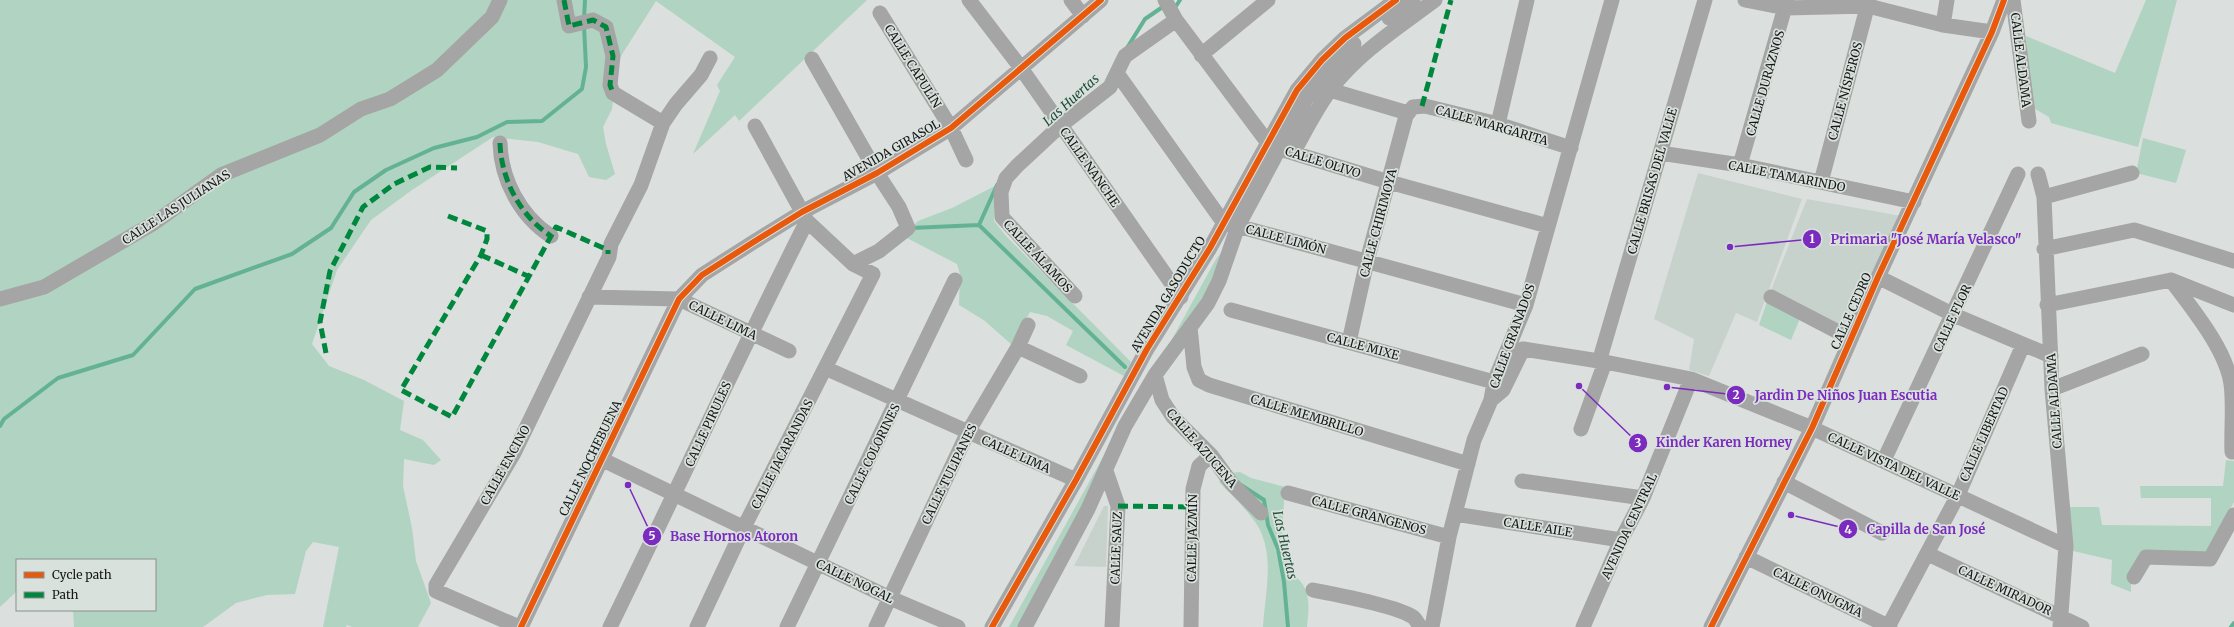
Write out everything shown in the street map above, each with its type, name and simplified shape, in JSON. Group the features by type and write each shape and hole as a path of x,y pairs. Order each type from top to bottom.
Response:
{"street":[{"name":"CALLE LAS JULIANAS","path":"0,300 44,287 154,222 220,175 320,135 361,109 390,99 437,70 492,17 500,0"},
{"path":"564,0 569,26 591,21 606,26 613,56 610,85 613,93 663,123"},
{"name":"CALLE NANCHE","path":"969,0 1021,68 1181,297"},
{"path":"1071,0 1083,16"},
{"name":"AVENIDA GIRASOL","path":"679,299 702,275 805,217 951,128 1101,0"},
{"path":"1165,0 1174,17 1201,55 1280,148 1345,73 1373,47 1435,0"},
{"path":"1201,55 1268,0"},
{"name":"AVENIDA GASODUCTO","path":"992,627 1076,480 1146,349 1181,297 1223,222 1280,148 1297,90 1322,60 1345,38 1396,0"},
{"name":"AVENIDA GASODUCTO","path":"1025,627 1106,471 1125,426 1155,375 1208,303 1219,281 1238,226 1306,99 1329,68 1352,46 1413,0"},
{"path":"1498,124 1527,0"},
{"name":"CALLE GRANADOS","path":"1432,627 1449,537 1474,440 1491,400 1494,382 1526,305 1612,0"},
{"name":"CALLE BRISAS DEL VALLE","path":"1581,429 1602,362 1660,153 1705,0"},
{"path":"1745,0 1787,4 1868,3 1942,24 1992,32"},
{"path":"1942,24 1947,0"},
{"name":"CALLE CEDRO","path":"1711,627 1812,428 1850,338 1992,32 2004,0"},
{"name":"CALLE ALDAMA","path":"2013,0 2029,121"},
{"name":"CALLE NÍSPEROS","path":"1821,182 1868,3"},
{"name":"CALLE DURAZNOS","path":"1740,165 1787,4"},
{"name":"CALLE CAPULÍN","path":"880,13 951,128 966,160"},
{"path":"1058,122 1110,86 1125,56 1174,17"},
{"name":"CALLE ENCINO","path":"520,627 449,598 436,591 436,585 514,453 609,257 608,254 648,168 663,123 676,104 701,75 710,58"},
{"path":"755,126 805,217 853,264 880,251 908,228 898,207 812,59"},
{"path":"1117,73 1223,222"},
{"name":"CALLE MARGARITA","path":"1330,90 1411,110 1425,106 1498,124 1571,148"},
{"name":"CALLE CHIRIMOYA","path":"1349,342 1367,261 1411,110"},
{"name":"CALLE ÁLAMOS","path":"1058,122 1006,178 1001,192 1002,217 1075,296"},
{"path":"500,143 501,163 518,202 536,227 551,236"},
{"name":"CALLE OLIVO","path":"1280,148 1389,182 1548,226"},
{"name":"CALLE TAMARINDO","path":"1660,153 1740,165 1914,202"},
{"path":"2044,196 2132,173"},
{"name":"CALLE FLOR","path":"1884,460 1954,315 2018,174"},
{"name":"CALLE ALDAMA","path":"2038,174 2044,196 2044,249 2052,389 2066,546 2058,623"},
{"name":"CALLE PIRULES","path":"610,627 676,494 805,217"},
{"name":"CALLE LIMÓN","path":"1223,222 1526,305"},
{"path":"2044,249 2134,230 2234,260"},
{"name":"CALLE JACARANDAS","path":"697,627 744,527 873,274 853,264"},
{"path":"1878,277 1954,315 2051,356"},
{"name":"CALLE COLORINES","path":"787,627 898,401 955,280"},
{"path":"2047,305 2171,280 2234,305"},
{"path":"2171,280 2207,331 2224,360 2231,384 2232,452"},
{"path":"589,297 679,299"},
{"path":"1771,297 1850,338"},
{"name":"CALLE LIMA","path":"679,299 789,351"},
{"name":"CALLE NOCHEBUENA","path":"520,627 679,299"},
{"name":"CALLE MIXE","path":"1231,310 1494,382"},
{"name":"CALLE TULIPANES","path":"884,627 893,600 968,432 1018,347 1028,325"},
{"name":"CALLE MEMBRILLO","path":"1190,327 1194,367 1199,380 1210,385 1468,464"},
{"name":"CALLE LIBERTAD","path":"1888,627 1958,495 2023,345"},
{"path":"1018,347 1080,376"},
{"name":"CALLE VISTA DEL VALLE","path":"1491,400 1503,390 1523,349 1602,362 1691,380 1812,428 1884,460 2066,546"},
{"path":"2052,389 2142,354"},
{"name":"CALLE LIMA","path":"825,368 1076,480"},
{"name":"CALLE AZUCENA","path":"1155,375 1162,400 1173,417 1211,454 1232,484 1261,514"},
{"name":"AVENIDA CENTRAL","path":"1582,627 1621,540 1643,498 1691,380"},
{"name":"CALLE JAZMÍN","path":"1191,627 1193,489 1199,466 1211,454"},
{"name":"CALLE NOGAL","path":"601,459 893,600 958,627"},
{"name":"CALLE SAUZ","path":"1106,471 1118,506 1112,627"},
{"path":"1522,481 1643,498"},
{"path":"1784,482 1882,533"},
{"name":"CALLE GRANGENOS","path":"1288,493 1449,537"},
{"name":"CALLE AILE","path":"1455,514 1621,540"},
{"path":"2134,576 2146,557 2210,559 2234,514"},
{"name":"CALLE MIRADOR","path":"1928,554 2058,623 2082,627"},
{"name":"CALLE ONUGMA","path":"1746,557 1888,627"},
{"path":"1313,590 1347,596 1402,612 1413,617 1420,627"},
{"name":"CALLE TULIPANES","path":"876,627 893,600"}],"shaded area":[{"path":"1698,173 1802,199 1757,322 1736,313 1709,376 1689,370 1694,339 1654,319"},
{"path":"1807,199 1901,216 1843,327 1771,290"},
{"path":"1104,506 1108,506 1106,567 1074,566"}],"green space":[{"path":"0,0 867,0 739,121 735,115 693,154 720,91 717,85 735,57 656,1 619,59 612,109 603,127 606,144 615,174 606,180 589,177 578,154 538,142 493,137 412,190 371,220 337,270 312,344 329,366 364,380 404,401 400,430 423,440 441,460 434,465 404,459 403,486 412,528 416,561 431,603 418,627 352,627 347,625 346,627 323,627 339,547 313,542 306,551 295,594 267,595 236,603 203,627 74,627 73,611 156,611 156,559 16,559 16,592 0,607"},
{"path":"2146,0 2177,0 2138,147 2051,123 2049,117 2030,106 2026,36 2115,73"},
{"path":"2143,138 2186,150 2176,183 2136,173"},
{"path":"995,186 994,221 1007,237 1131,362 1124,376 1066,345 1073,331 1047,316 1030,312 1012,345 985,321 959,305 960,274 957,264 903,236 918,221 952,208"},
{"path":"1224,250 1207,302 1092,494 1019,627 1009,627 1103,457 1143,392 1216,259"},
{"path":"1768,299 1801,316 1791,340 1759,325"},
{"path":"2226,460 2234,461 2234,502 2205,554 2140,553 2131,572 2131,592 2111,584 2112,560 2069,550 2069,507 2099,507 2102,525 2211,526 2211,498 2141,498 2140,486 2223,486"},
{"path":"1240,472 1251,478 1285,487 1282,533 1287,545 1292,573 1303,585 1308,598 1307,627 1263,627 1268,571 1265,544 1253,519 1219,482 1221,478 1231,473"}],"waterway":[{"path":"584,19 585,0"},
{"name":"Las Huertas","path":"1172,6 1176,6 1180,0"},
{"name":"Las Huertas","path":"1127,48 1145,19 1164,6"},
{"path":"0,426 4,419 58,378 133,355 195,289 292,254 331,228 354,192 386,170 434,148 477,137 507,122 542,121 582,89 586,67 584,26"},
{"name":"Las Huertas","path":"979,225 997,185"},
{"name":"Las Huertas","path":"911,228 979,225 1125,367"},
{"name":"Las Huertas","path":"1241,485 1264,500 1268,525 1278,549 1284,582 1288,627"},
{"path":"2231,627 2234,623"}],"marked path":[{"path":"564,0 569,26 593,20 606,27 613,56 610,85 613,93"},
{"path":"1422,106 1451,0"},
{"path":"500,143 504,170 514,196 530,218 551,236"},
{"path":"326,353 320,322 330,271 363,207 394,184 430,167 457,168"},
{"path":"448,216 487,231 487,239 481,255 401,390 452,417 556,227 608,250 608,254"},
{"path":"481,255 530,277"},
{"path":"1118,506 1192,507"}],"cycle path":[{"path":"521,627 679,299 702,275 752,243 802,212 877,173 951,128 1101,0"},
{"path":"992,627 1076,480 1147,349 1210,248 1297,90 1322,60 1345,38 1396,0"},
{"path":"1711,627 1812,428 1878,277 1992,32 2004,0"}],"place":[{"name":"Primaria \"José María Velasco\"","path":"1730,247"},
{"name":"Kinder Karen Horney","path":"1579,386"},
{"name":"Jardin De Niños Juan Escutia","path":"1667,387"},
{"name":"Base Hornos Atoron","path":"628,485"},
{"name":"Capilla de San José","path":"1791,515"}]}
